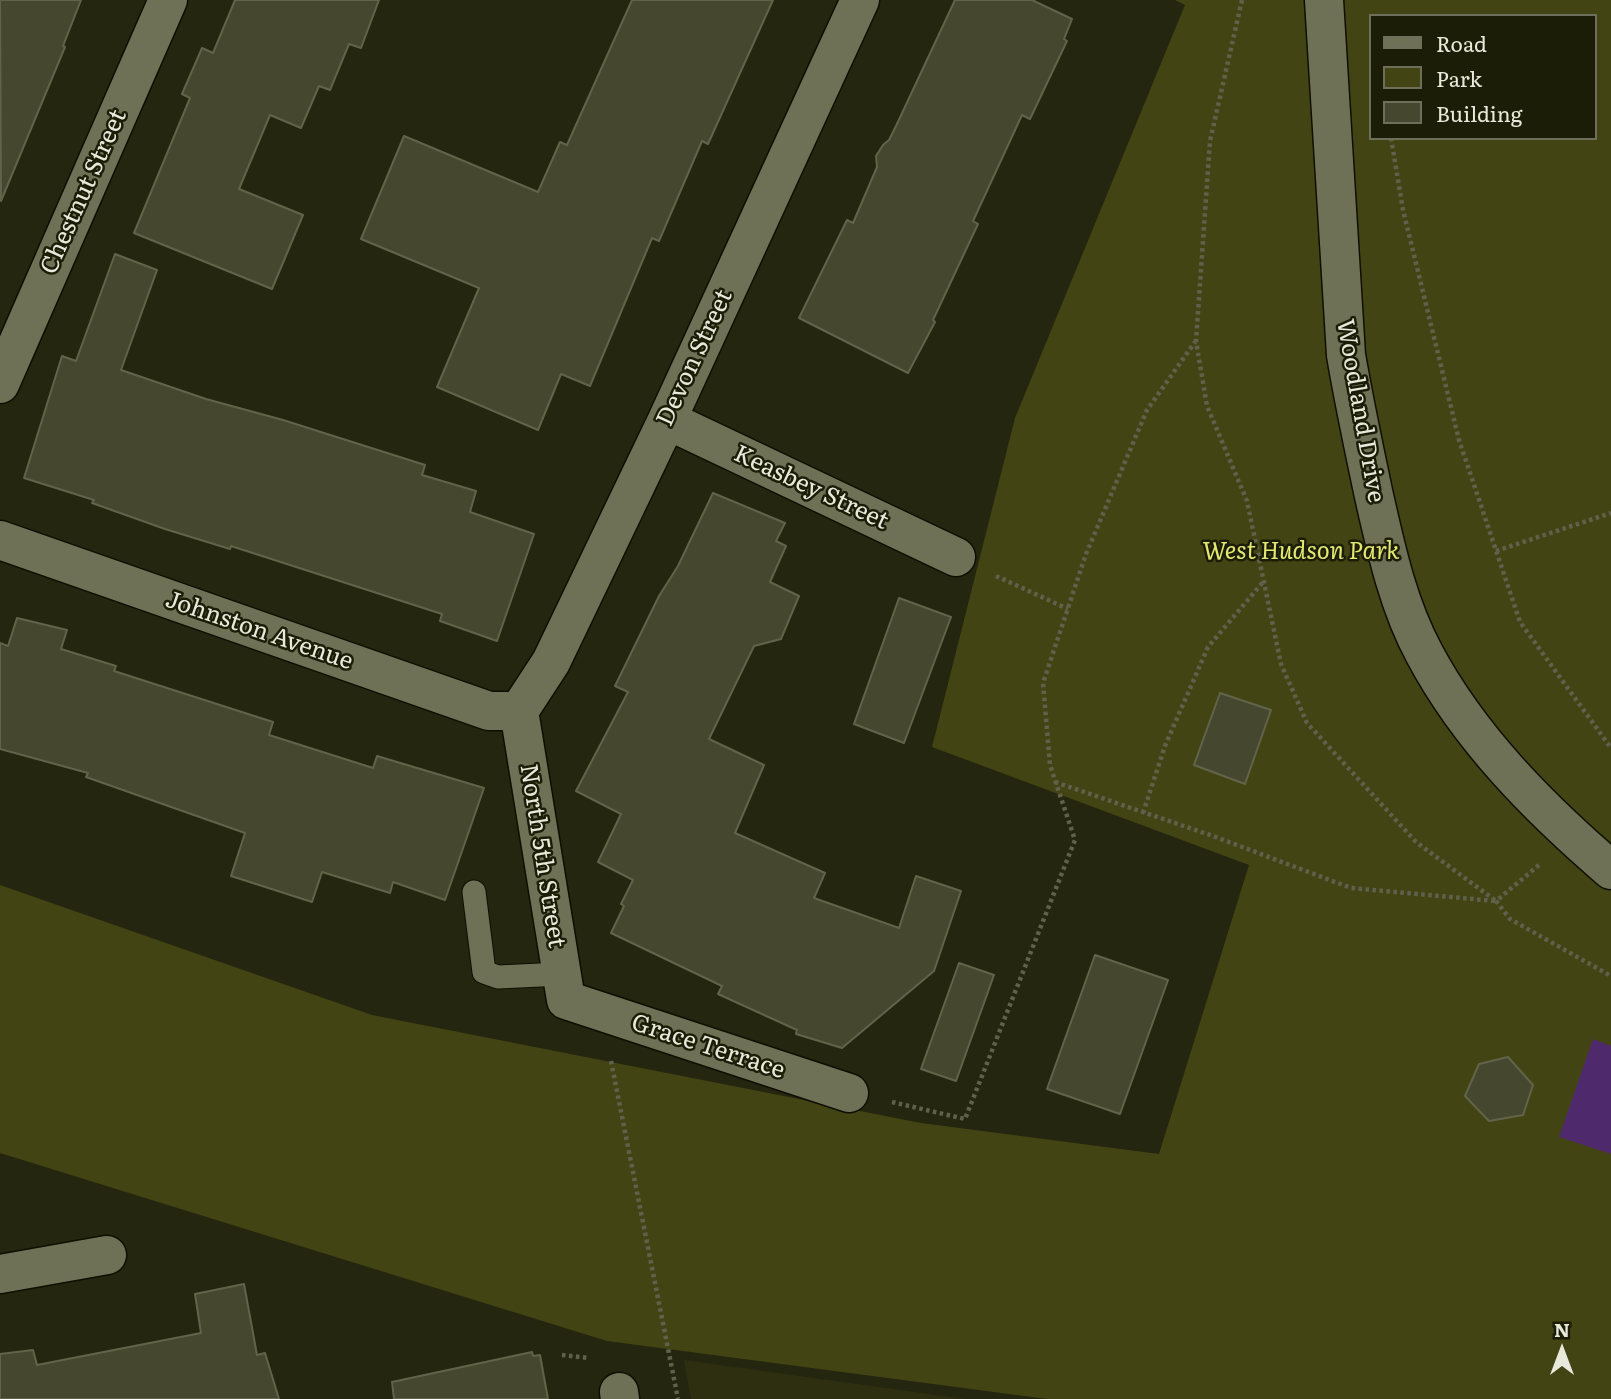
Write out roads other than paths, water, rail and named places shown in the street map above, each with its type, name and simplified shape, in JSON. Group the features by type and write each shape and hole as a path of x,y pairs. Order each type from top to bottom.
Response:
{"street":[{"name":"Chestnut Street","path":"0,384 168,0"},
{"name":"Devon Street","path":"519,711 551,662 667,420 860,0"},
{"name":"Woodland Drive","path":"1324,0 1346,355 1381,531 1400,598 1429,663 1450,698 1488,747 1574,838 1611,870"},
{"name":"Keasbey Street","path":"667,420 956,557"},
{"name":"Johnston Avenue","path":"0,540 489,711 519,711"},
{"name":"North 5th Street","path":"519,711 564,987"},
{"name":"Grace Terrace","path":"564,987 849,1093"},
{"path":"0,1274 107,1255"}],"lane":[{"path":"474,892 484,972 498,977 564,987"}],"park label":[{"name":"West Hudson Park","path":"1301,552"}]}
